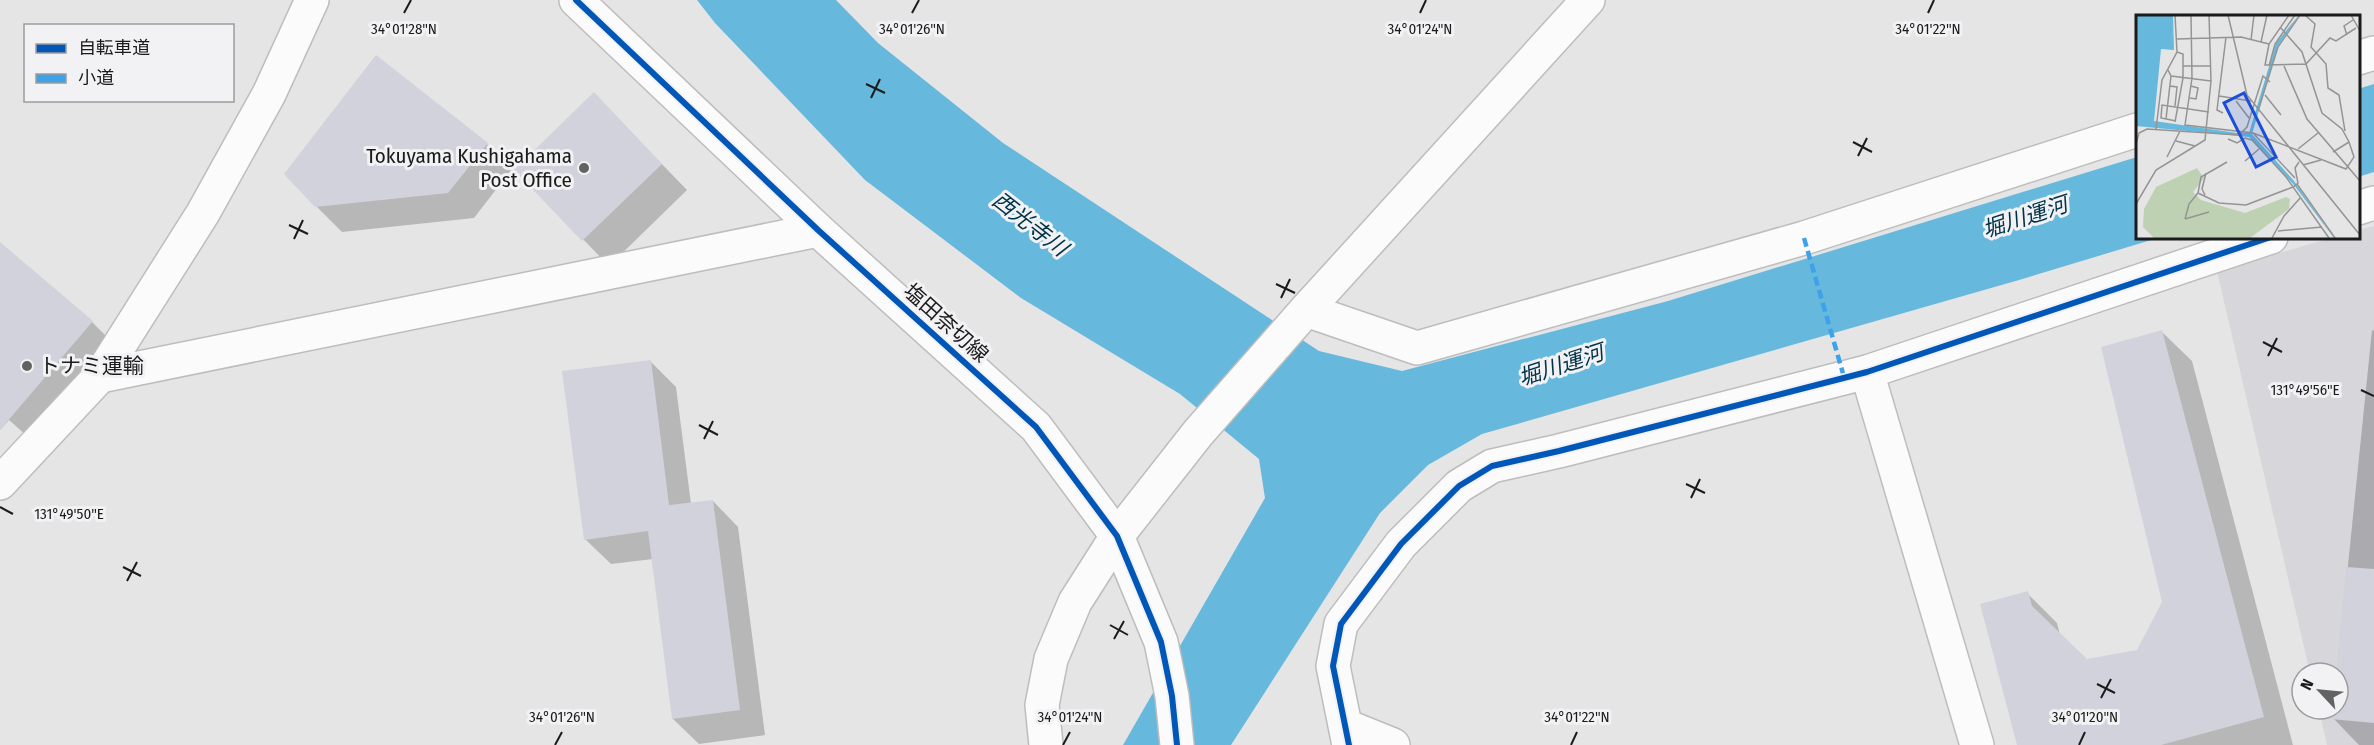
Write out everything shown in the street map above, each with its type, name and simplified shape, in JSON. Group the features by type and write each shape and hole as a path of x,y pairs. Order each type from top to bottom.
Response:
{"street":[{"path":"0,483 100,376 203,213 269,94 312,0"},
{"name":"塩田奈切線","path":"576,0 818,230 1036,427 1117,536 1161,642 1172,696 1177,745"},
{"path":"1046,745 1042,705 1052,659 1076,602 1117,536 1198,433 1306,309 1588,0"},
{"path":"2359,58 2374,53"},
{"path":"1306,309 1417,348 1804,238 2136,130"},
{"path":"2359,208 2374,203"},
{"path":"100,376 818,230"},
{"path":"1393,745 1346,739 1333,666 1341,624 1401,544 1459,486 1492,466 1867,372 2268,238"},
{"path":"1867,372 1977,745"}],"shaded area":[{"path":"2374,226 2374,745 2327,745 2322,721 2350,721 2350,661 2307,661 2217,271 2332,238 2359,238 2359,230"}],"water":[{"path":"697,0 836,0 878,43 1003,143 1319,351 1402,371 1668,301 2136,157 2136,238 2158,238 1482,434 1428,465 1380,513 1231,745 1123,745 1265,498 1259,459 1180,394 1021,298 865,180 715,23"},
{"path":"2374,84 2374,172 2359,177 2359,89"}],"building":[{"path":"376,55 488,143 448,193 315,207 284,174"},
{"path":"594,92 662,164 582,241 514,170"},
{"name":"トナミ運輸","path":"0,242 93,321 0,430"},
{"path":"2162,330 2264,717 2161,745 2017,745 1980,604 2028,591 2032,606 2087,659 2137,650 2162,602 2101,347"},
{"path":"651,360 669,505 713,500 740,710 672,719 648,531 584,540 562,371"},
{"path":"2346,567 2374,569 2374,723 2350,721 2350,661 2337,661"}],"marked path":[{"path":"1804,238 1844,377"}],"cycle path":[{"path":"576,0 818,230 1036,427 1117,536 1161,642 1172,696 1177,745"},
{"path":"1349,745 1333,666 1341,624 1401,544 1459,486 1492,466 1867,372 2268,238"}],"place":[{"name":"Tokuyama Kushigahama Post Office","path":"584,168"},
{"name":"トナミ運輸","path":"27,366"}],"water label":[{"name":"堀川運河","path":"2025,217"},
{"name":"西光寺川","path":"1030,224"},
{"name":"堀川運河","path":"1561,365"}]}
